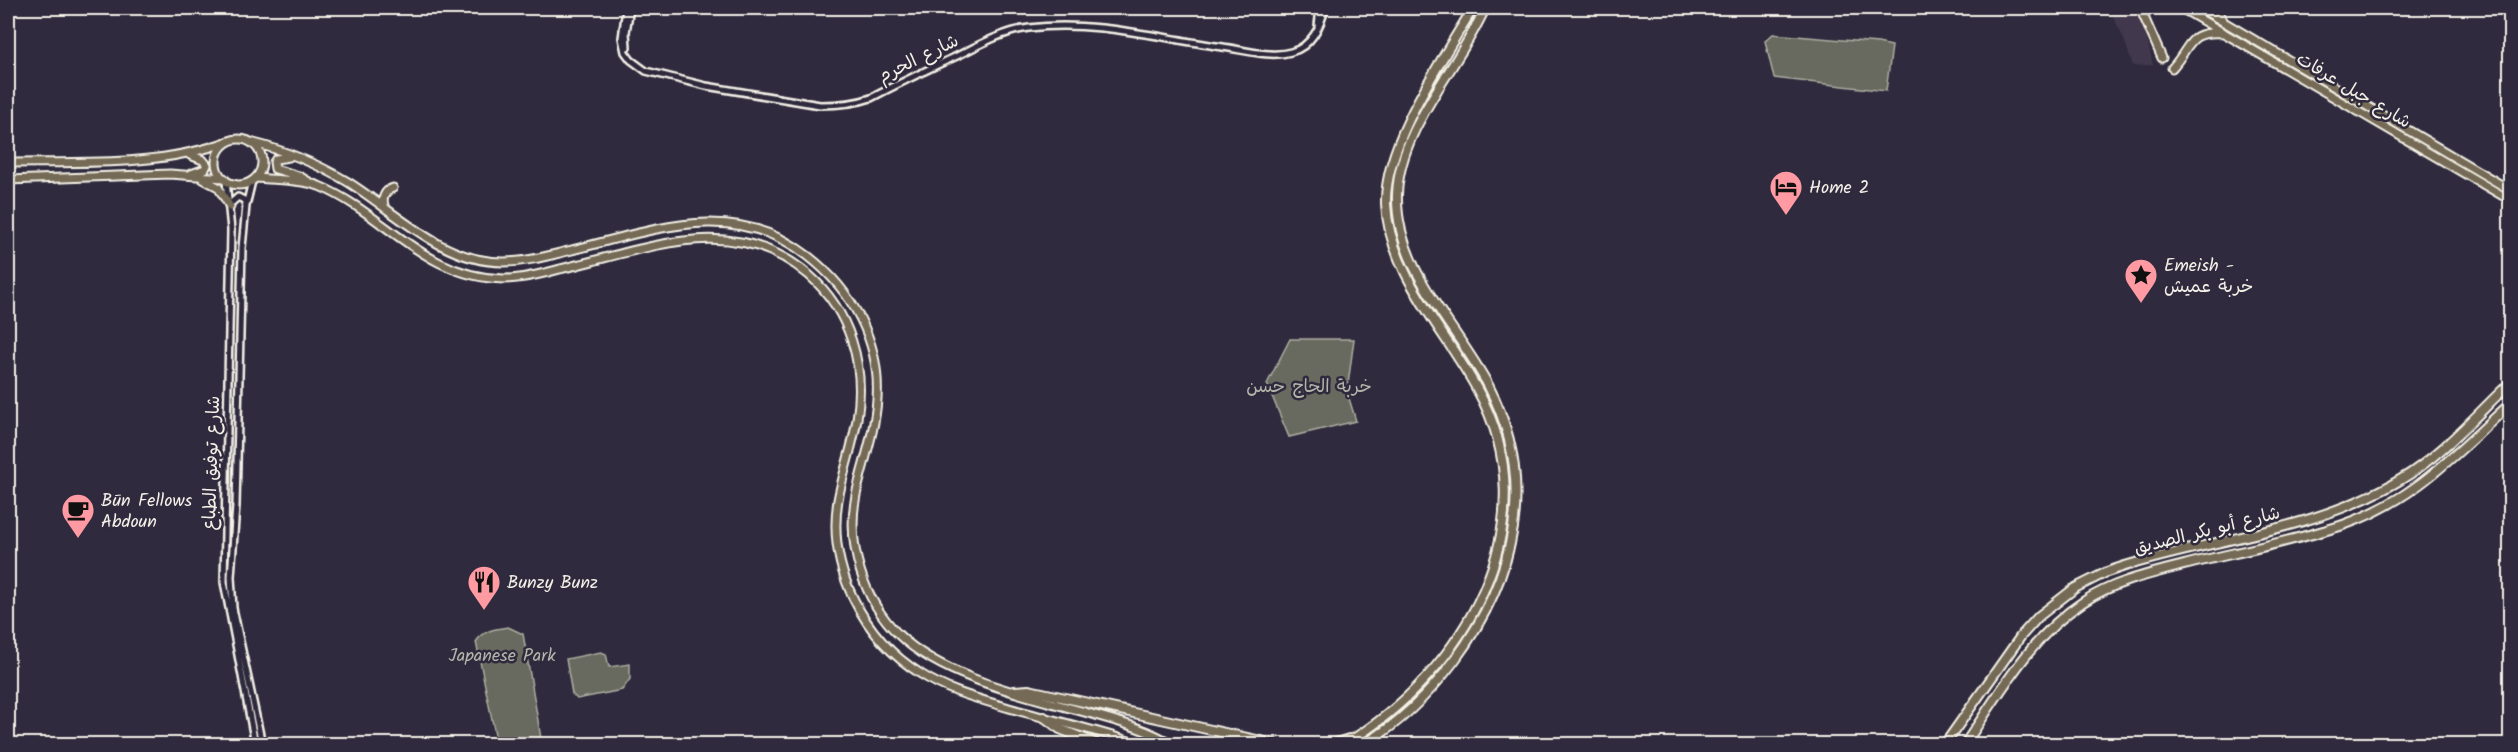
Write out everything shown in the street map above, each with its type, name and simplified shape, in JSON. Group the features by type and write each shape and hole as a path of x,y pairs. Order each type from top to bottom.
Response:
{"highway":[{"path":"1345,744 1362,734 1415,692 1434,671 1466,626 1486,586 1497,554 1504,509 1504,465 1489,414 1478,390 1407,275 1392,238 1386,202 1390,174 1401,139 1426,88 1473,8"},
{"path":"1365,744 1412,710 1441,678 1475,632 1502,576 1512,538 1516,505 1513,451 1507,431 1488,385 1418,272 1403,238 1398,209 1400,173 1426,107 1485,8"},
{"name":"شارع أبو بكر الصديق","path":"1945,744 2021,636 2039,616 2075,588 2125,566 2303,522 2339,510 2377,493 2427,462 2511,383"},
{"name":"شارع أبو بكر الصديق","path":"1965,744 2034,645 2064,615 2092,596 2148,574 2344,525 2384,506 2437,473 2511,404"},
{"path":"1014,691 1029,690 1275,744"},
{"path":"1044,717 1060,729 1097,744"},
{"path":"1333,744 1362,734"}],"main road":[{"path":"2140,8 2162,58"},
{"name":"شارع جبل عرفات","path":"2181,8 2511,200"},
{"name":"شارع جبل عرفات","path":"2200,8 2511,190"},
{"path":"2216,8 2226,24"},
{"path":"2172,68 2184,48 2197,35 2206,32 2227,33"},
{"path":"8,163 73,163 187,154 240,139 333,174 449,249 491,261 531,260 682,224 711,221 755,228 783,240 807,255 833,278 855,308 870,341 877,401 874,427 856,498 853,522 857,558 868,591 892,628 922,654 963,675 1143,729 1172,744"},
{"path":"225,179 218,169 217,158 221,148 229,141"},
{"path":"250,142 258,149 262,159 261,170 254,179"},
{"path":"187,154 203,160 207,165 202,170 189,175"},
{"path":"292,157 276,159 273,162 275,169 299,176 340,197 415,249 440,263 461,272 489,278 527,277 694,239 728,239 752,244 781,255 793,263 812,278 834,305 850,333 857,359 860,403 838,500 837,518 842,563 850,593 872,630 884,645 933,682 976,698 1138,744"},
{"path":"189,175 214,184 230,206"},
{"path":"8,180 189,175 225,179 239,185 254,179 311,184"},
{"path":"385,208 383,198 388,189 393,188"}],"street":[{"name":"شارع الحرم","path":"628,8 626,43 631,60 652,73 706,86 820,105 857,103 871,98 974,47 1011,32 1029,28 1081,25 1274,53 1290,53 1308,43 1318,28 1325,8"},
{"path":"1318,28 1320,8"},
{"name":"شارع توفيق الطباع","path":"225,179 230,206 229,374 224,505 225,597 255,744"},
{"name":"شارع توفيق الطباع","path":"254,179 246,206 242,248 236,506 231,577 233,608 262,744"},
{"path":"230,206 238,197 246,206"},
{"path":"224,505 236,506"}],"shaded area":[{"path":"2109,8 2136,8 2143,21 2153,65 2133,66 2124,39"}],"green space":[{"path":"1773,34 1892,46 1886,91 1774,78 1765,41"},
{"name":"خربة الحاج حسن","path":"1290,339 1354,339 1347,392 1356,421 1289,437 1267,384"},
{"name":"Japanese Park","path":"508,627 523,634 542,744 497,744 476,642 494,629"},
{"path":"601,652 606,654 609,667 630,664 630,679 622,690 577,699 572,694 566,659"}],"place":[{"name":"Home 2","path":"1786,216"},
{"name":"Emeish - خربة عميش","path":"2141,304"},
{"name":"Būn Fellows Abdoun","path":"78,539"},
{"name":"Bunzy Bunz","path":"484,611"}]}
